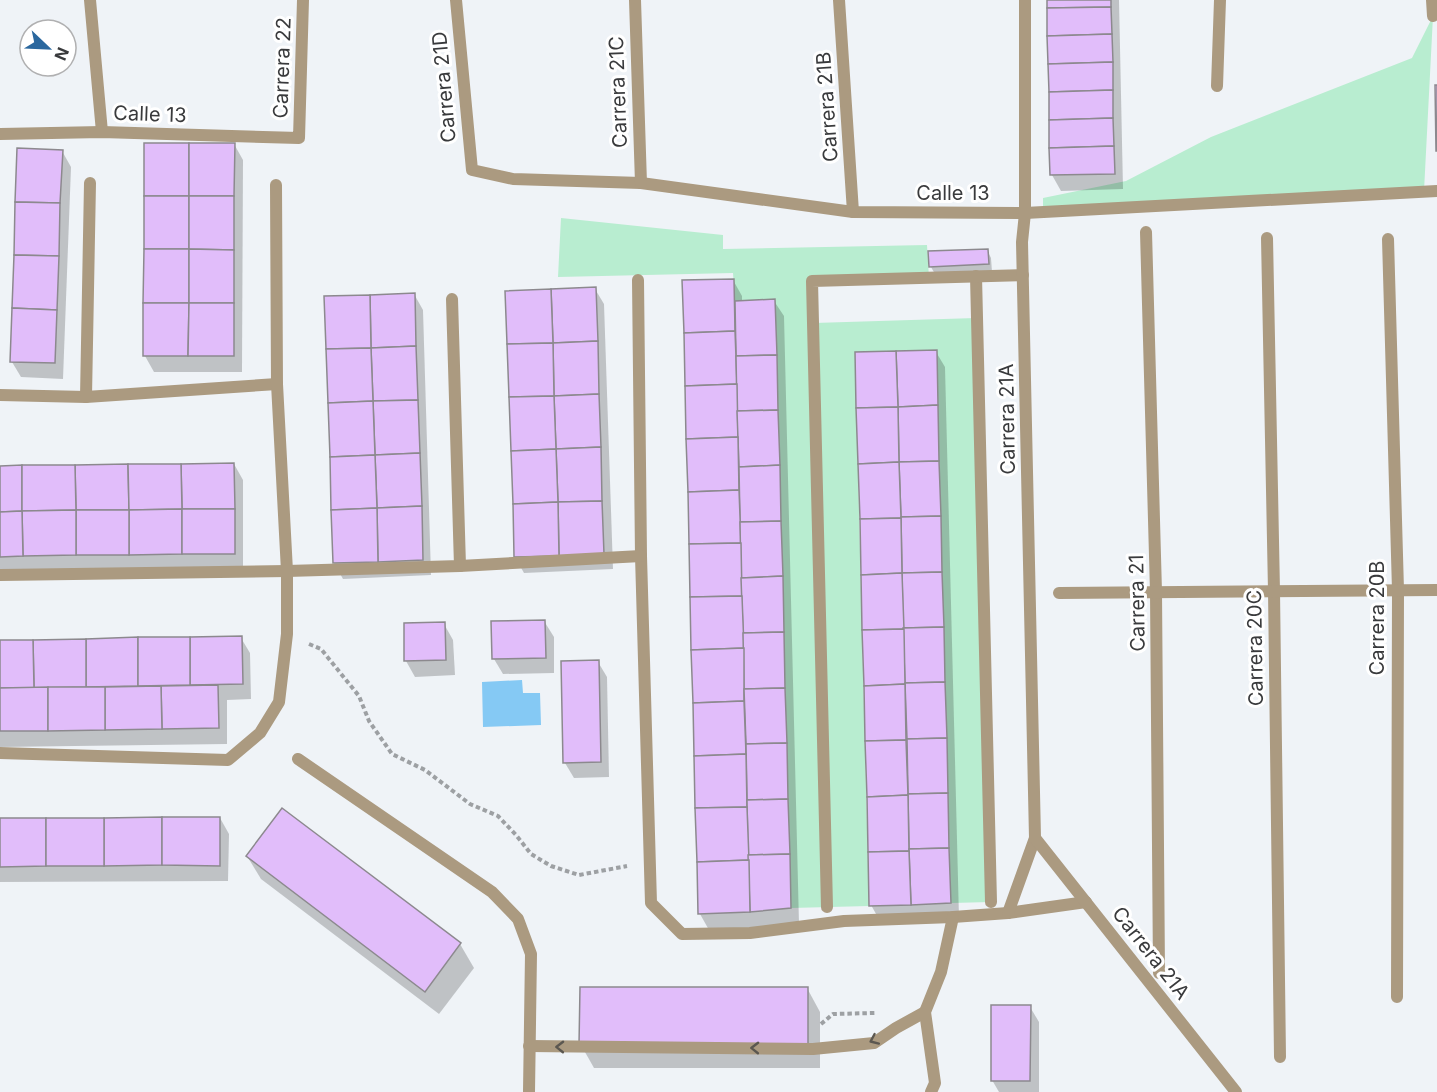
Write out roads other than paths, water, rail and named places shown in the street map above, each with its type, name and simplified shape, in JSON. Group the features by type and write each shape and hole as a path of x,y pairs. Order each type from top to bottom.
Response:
{"street":[{"path":"90,0 102,132"},
{"name":"Carrera 22","path":"299,138 303,0"},
{"name":"Carrera 21D","path":"456,0 472,170"},
{"name":"Carrera 21C","path":"635,0 640,183"},
{"name":"Carrera 21B","path":"839,0 853,212"},
{"name":"Carrera 21A","path":"1008,913 1035,838 1022,242 1025,213 1025,0"},
{"path":"1216,86 1220,0"},
{"path":"1432,0 1433,16"},
{"name":"Calle 13","path":"0,134 102,132 299,138"},
{"name":"Calle 13","path":"472,170 513,179 640,183 853,212 1025,213 1437,191"},
{"path":"86,397 90,183"},
{"path":"0,753 228,760 260,733 279,702 286,634 287,571 277,384 276,185"},
{"name":"Carrera 21","path":"1146,232 1156,592 1159,973"},
{"name":"Carrera 20C","path":"1267,238 1280,1057"},
{"name":"Carrera 20B","path":"1388,238 1398,590 1398,997"},
{"path":"828,907 812,281 1023,275"},
{"path":"976,276 991,902"},
{"path":"638,280 641,556 651,903 682,934 750,933 844,921 1008,913 1086,902"},
{"path":"452,299 460,566"},
{"path":"0,395 86,397 277,384"},
{"path":"0,575 460,566 641,556"},
{"path":"1059,593 1437,590"},
{"path":"298,759 492,892 518,919 531,954 529,1092"},
{"name":"Carrera 21A","path":"1035,838 1236,1092"},
{"path":"931,1092 935,1083 925,1012 941,972 953,917"},
{"path":"529,1046 813,1049 874,1043 925,1012"}],"water":[{"path":"522,680 523,693 540,693 541,725 483,727 482,682"}]}
